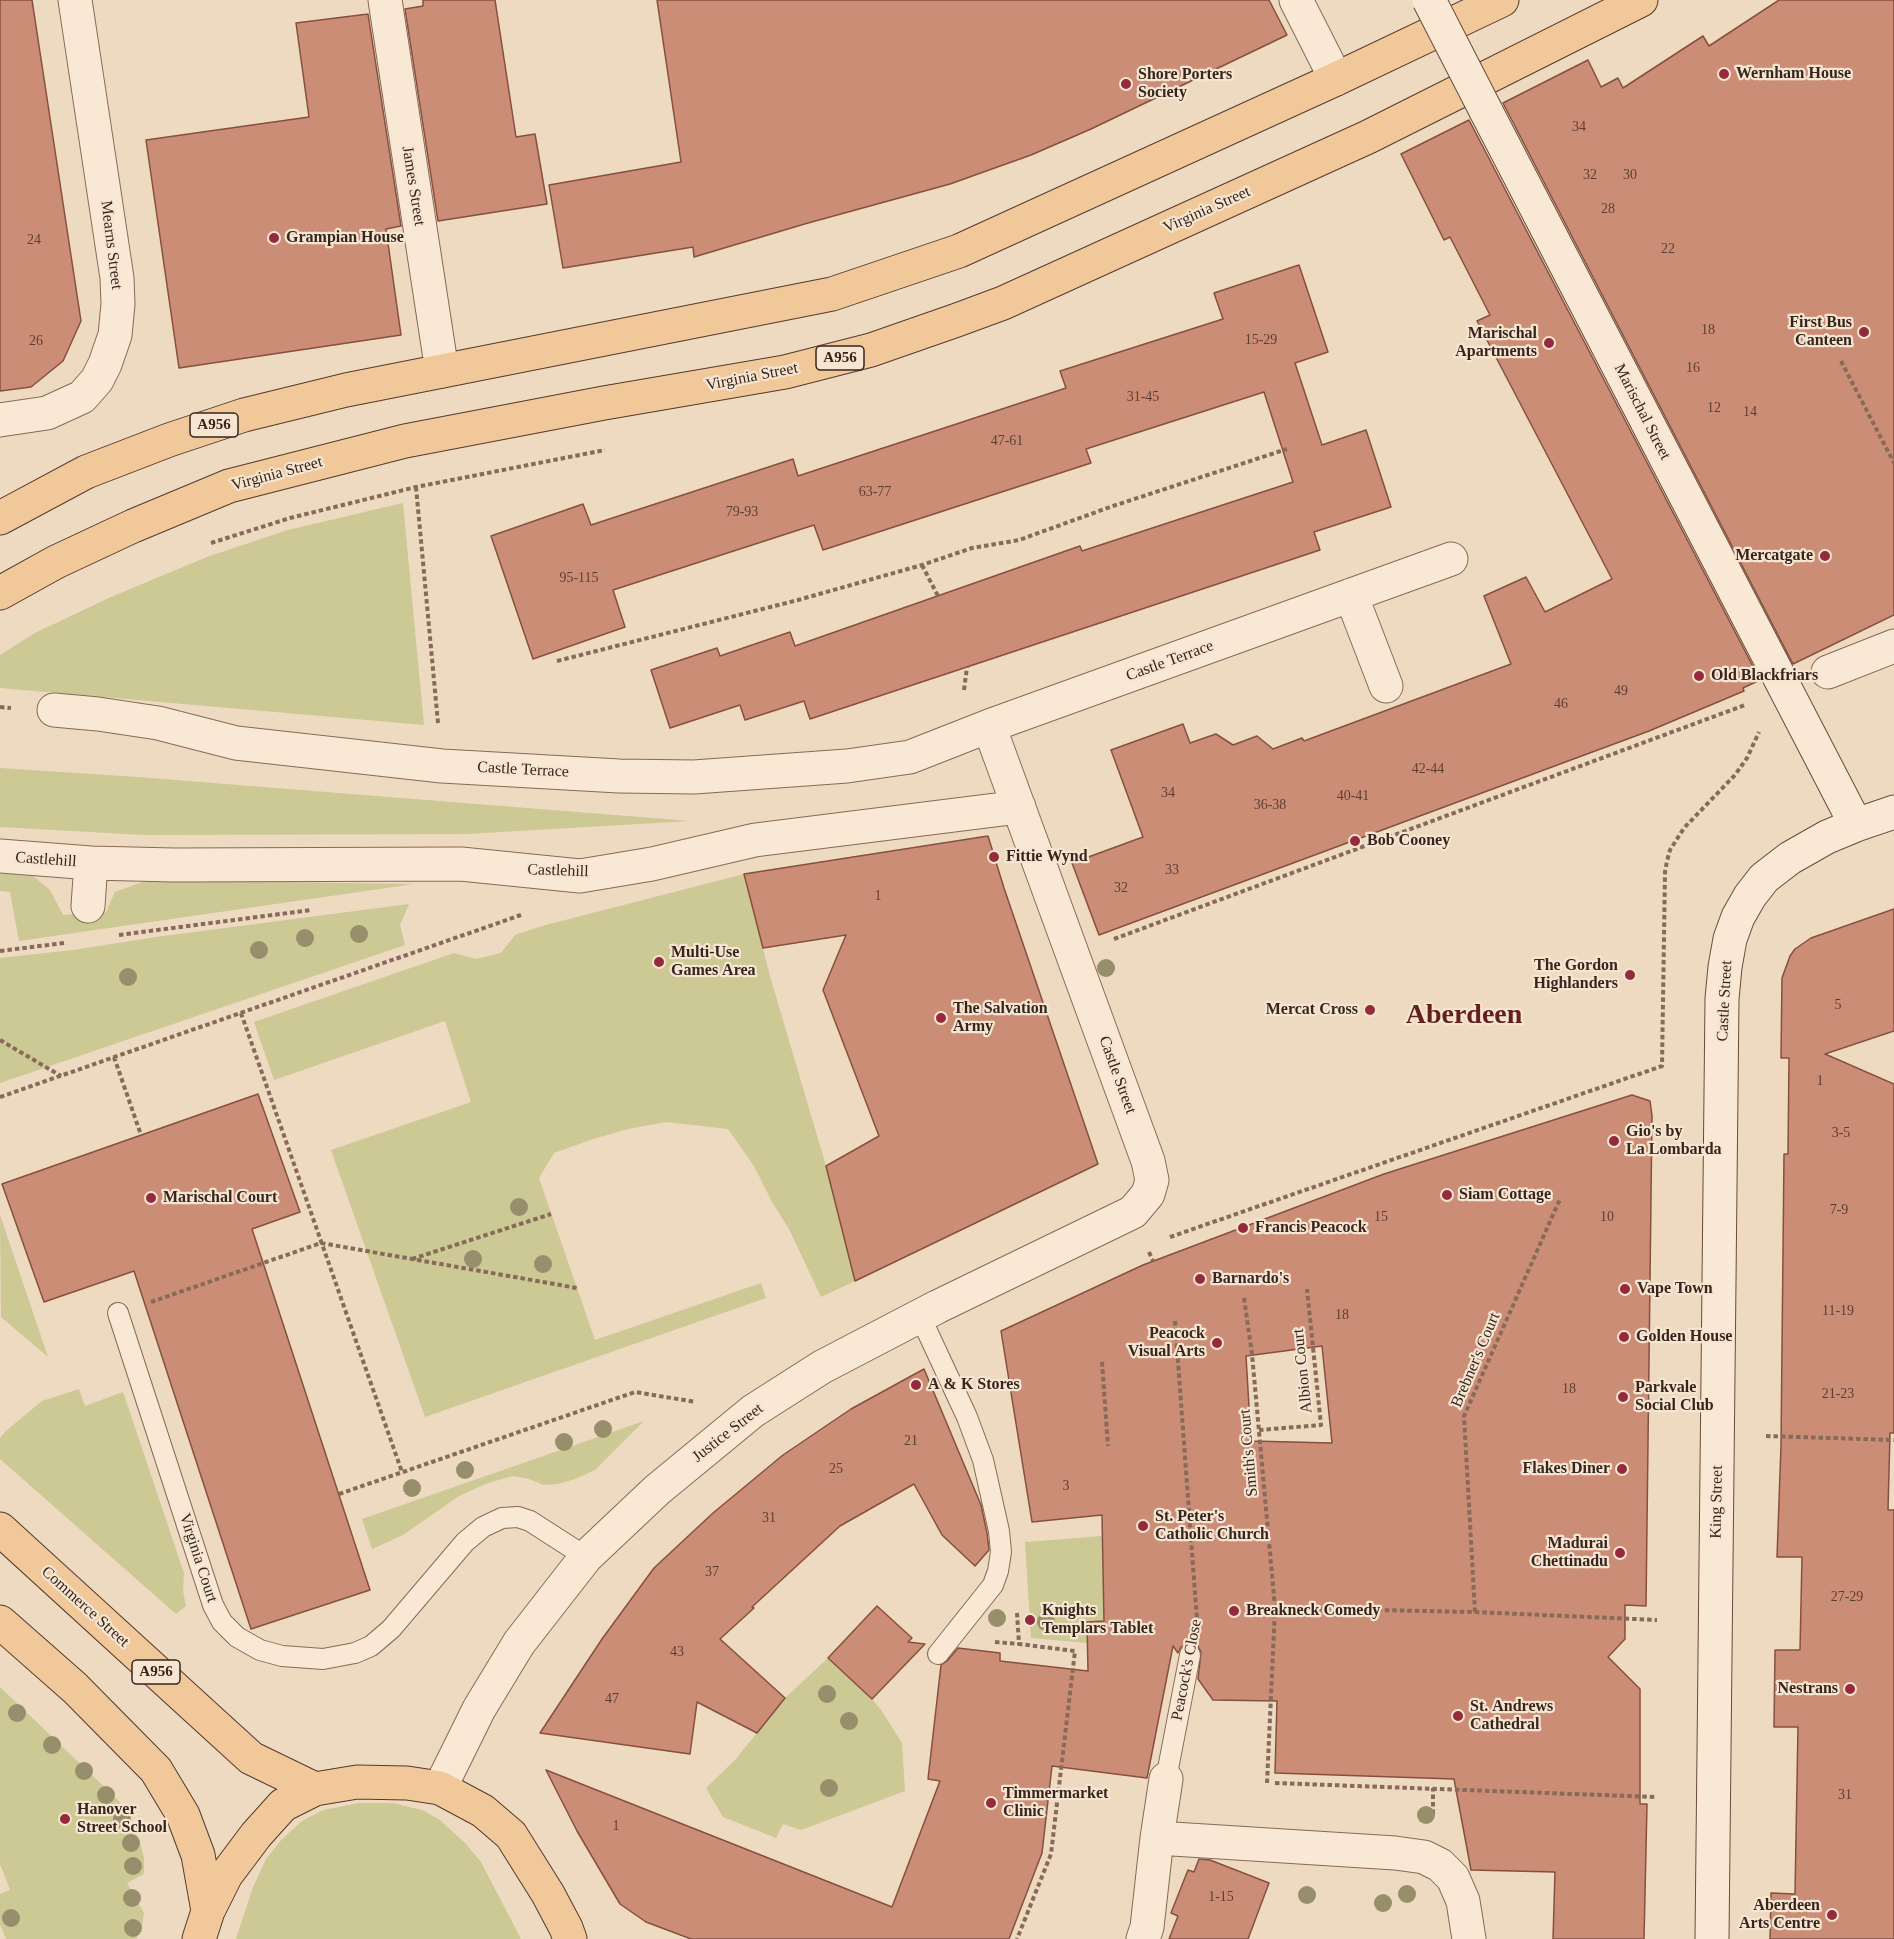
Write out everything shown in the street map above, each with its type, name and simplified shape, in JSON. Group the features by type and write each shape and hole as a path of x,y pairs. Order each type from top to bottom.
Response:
{"main road":[{"name":"A956","path":"0,518 86,472 169,440 244,415 346,390 832,294 959,251 1336,79 1502,0"},
{"name":"Virginia Street","path":"0,593 56,561 229,486 405,441 604,403 785,372 871,350 957,320 1003,303 1368,137 1641,0"},
{"name":"Commerce Street","path":"0,1529 251,1758 315,1789"},
{"path":"0,1622 75,1688 156,1770 183,1815 198,1855 203,1925"},
{"path":"203,1925 226,1875 256,1835 283,1805 315,1789 357,1782 407,1783 440,1788 483,1811 511,1835 573,1935"}],"street":[{"name":"Mearns Street","path":"0,420 47,413 82,397 97,380 115,335 118,304 117,278 75,0"},
{"name":"James Street","path":"385,0 442,371"},
{"path":"1296,0 1336,79"},
{"name":"Marischal Street","path":"1429,0 1856,825"},
{"name":"Castle Terrace","path":"54,710 158,723 236,743 442,766 619,776 694,777 847,766 910,757 989,726 1451,559"},
{"path":"1351,595 1386,686"},
{"path":"1828,672 1894,646"},
{"path":"989,726 1069,944"},
{"name":"Castlehill","path":"0,856 91,863 174,865 461,864 580,876 652,864 755,840 1019,807"},
{"name":"Castle Street","path":"1722,1065 1722,999 1725,967 1734,927 1744,906 1764,878 1790,858 1827,837 1894,812"},
{"name":"Castlehill","path":"88,906 91,863"},
{"name":"Castle Street","path":"1069,944 1152,1171 1151,1188 1144,1201 1133,1212"},
{"name":"King Street","path":"1712,1939 1722,1065"},
{"name":"Justice Street","path":"440,1788 479,1709 519,1643 586,1557 657,1490 753,1411 822,1367 920,1316 1133,1212"},
{"name":"Peacock's Close","path":"1143,1939 1147,1927 1166,1779"},
{"path":"1157,1838 1395,1852 1431,1860 1454,1878 1463,1901 1469,1939"}],"lane":[{"name":"Virginia Court","path":"118,1313 213,1605 222,1622 237,1637 260,1650 282,1656 323,1659 355,1653 371,1646 391,1629 465,1542 483,1527 502,1518 518,1517 530,1521 586,1557"},
{"path":"920,1316 967,1417 983,1460 999,1531 1001,1552 993,1585 938,1654"},
{"name":"Peacock's Close","path":"1166,1779 1190,1655"}],"path":[{"path":"1841,361 1894,463"},
{"path":"557,661 721,621 922,565 972,548 1019,540 1113,506 1287,449"},
{"path":"201,547 290,518 416,487 605,450"},
{"path":"416,487 442,766"},
{"path":"922,565 938,596"},
{"path":"1069,944 1746,705"},
{"path":"1167,1238 1662,1066 1665,872 1670,850 1688,823 1735,775 1747,758 1762,722"},
{"path":"117,936 316,910"},
{"path":"507,912 518,916"},
{"path":"0,1097 528,913"},
{"path":"0,951 70,942"},
{"path":"241,1013 402,1473"},
{"path":"0,1040 61,1076"},
{"path":"114,1058 141,1135"},
{"name":"Brebner's Court","path":"1475,1612 1464,1416 1560,1199"},
{"path":"411,1259 551,1214"},
{"path":"118,1313 321,1243 577,1288"},
{"name":"Albion Court","path":"1259,1430 1321,1425 1307,1289"},
{"name":"Smith's Court","path":"1244,1298 1252,1354 1275,1608 1267,1783"},
{"name":"Peacock's Close","path":"1175,1321 1198,1614 1190,1655"},
{"path":"1102,1362 1108,1446"},
{"path":"339,1494 635,1392 753,1411"},
{"path":"1766,1436 1894,1440"},
{"path":"1275,1608 1475,1612 1657,1620"},
{"path":"1016,1610 1019,1644 1075,1651 1051,1854 1017,1939"},
{"path":"1275,1783 1656,1797"},
{"path":"1433,1788 1433,1818"}],"shaded area":[{"path":"403,503 424,725 0,688 0,655 35,633 111,597 207,557 288,530"},
{"path":"0,768 690,821 466,834 144,835 0,827"},
{"path":"6,872 32,875 50,890 63,915 106,912 115,892 148,880 414,884 19,941 10,892 0,891 0,874"},
{"path":"744,874 770,976 826,1166 855,1281 821,1297 789,1229 754,1166 728,1129 666,1122 628,1129 593,1139 554,1153 539,1178 595,1340 761,1283 766,1298 425,1417 331,1150 471,1102 445,1021 274,1080 254,1022 454,953 476,959 501,953 515,935 542,926"},
{"path":"409,904 400,925 405,945 0,1083 0,958"},
{"path":"0,1215 48,1357 1,1317"},
{"path":"79,1389 85,1406 123,1392 184,1573 183,1591 186,1606 176,1614 0,1459 0,1438 7,1430 42,1401"},
{"path":"644,1421 595,1470 558,1484 544,1485 513,1476 488,1483 459,1496 403,1535 372,1549 362,1519"},
{"path":"1102,1536 1104,1606 1109,1621 1087,1622 1087,1643 1031,1638 1025,1542"},
{"path":"828,1658 872,1699 902,1743 905,1791 801,1830 783,1824 776,1838 723,1817 706,1788 735,1760 785,1698"},
{"name":"Hanover Street School","path":"0,1687 119,1801 127,1813 144,1858 144,1874 127,1883 144,1913 136,1939 6,1939 0,1924 0,1894 10,1890 0,1864"},
{"path":"359,1803 393,1803 422,1810 440,1820 466,1844 481,1862 521,1939 236,1939 253,1887 266,1859 282,1839 302,1821 323,1810"}],"building":[{"path":"0,0 32,0 81,321 63,361 31,387 0,391"},
{"path":"423,0 495,0 516,137 535,134 547,204 438,221 405,9 423,6"},
{"path":"657,0 1269,0 1287,35 1091,129 1031,155 950,184 694,257 693,247 563,268 549,185 681,162"},
{"path":"1779,0 1894,0 1894,615 1793,664 1503,103 1588,60 1601,87 1618,78 1623,88 1703,36 1709,46"},
{"name":"Grampian House","path":"368,14 401,226 386,229 401,335 179,368 146,140 309,117 296,23"},
{"path":"1469,120 1760,680 1743,688 1744,691 1649,731 1099,935 1072,863 1143,837 1111,750 1183,724 1190,743 1216,734 1233,745 1257,736 1273,749 1302,738 1304,741 1511,664 1484,596 1526,577 1545,612 1612,579 1477,321 1490,315 1450,237 1444,240 1401,154"},
{"path":"1299,265 1328,352 1295,363 1322,445 1366,430 1391,507 1314,532 1320,550 810,719 804,701 745,720 740,705 670,728 651,670 717,648 720,656 790,632 795,646 1080,546 1082,551 1293,482 1264,392 1086,449 1091,463 823,550 814,525 613,590 625,627 533,659 491,536 583,504 591,525 793,459 798,476 1066,388 1060,371 1223,319 1214,293"},
{"path":"988,836 1098,1164 855,1281 826,1166 879,1136 823,990 846,935 763,948 744,874"},
{"path":"1894,909 1894,1031 1825,1054 1894,1084 1894,1433 1890,1433 1888,1510 1894,1510 1894,1939 1770,1939 1771,1893 1795,1894 1798,1727 1774,1727 1775,1650 1800,1650 1802,1557 1777,1557 1781,1446 1784,1154 1788,1154 1789,1058 1781,1058 1782,978 1795,949 1811,938"},
{"path":"258,1094 300,1212 252,1229 370,1590 251,1629 134,1271 44,1302 2,1184"},
{"path":"1632,1095 1650,1101 1652,1116 1646,1606 1625,1605 1625,1639 1608,1657 1640,1689 1640,1804 1647,1804 1644,1939 1553,1939 1555,1872 1471,1870 1454,1779 1275,1773 1277,1701 1213,1700 1198,1679 1201,1652 1198,1646 1192,1643 1181,1647 1178,1653 1173,1646 1147,1778 1052,1766 1042,1853 1009,1939 691,1939 646,1922 620,1904 577,1831 546,1770 892,1907 940,1781 928,1779 941,1665 958,1648 1000,1653 1000,1661 1088,1671 1087,1622 1104,1621 1102,1515 1032,1522 1001,1331 1143,1265 1384,1174","holes":["1322,1346 1332,1443 1251,1441 1246,1356"]},
{"path":"924,1369 981,1505 989,1550 975,1566 942,1535 914,1484 840,1526 720,1639 785,1698 757,1733 697,1702 690,1754 540,1733 602,1639 654,1568 713,1513 783,1455 851,1409"},
{"path":"877,1606 912,1638 908,1642 925,1644 872,1699 828,1658"},
{"path":"1199,1859 1210,1860 1269,1883 1248,1939 1169,1939 1178,1916 1171,1913 1188,1870 1194,1872"}],"place":[{"name":"Wernham House","path":"1724,74"},
{"name":"Shore Porters Society","path":"1126,84"},
{"name":"Grampian House","path":"274,238"},
{"name":"First Bus Canteen","path":"1864,332"},
{"name":"Marischal Apartments","path":"1549,343"},
{"name":"Mercatgate","path":"1825,556"},
{"name":"Old Blackfriars","path":"1699,676"},
{"name":"Bob Cooney","path":"1355,841"},
{"name":"Fittie Wynd","path":"994,857"},
{"name":"Multi-Use Games Area","path":"659,962"},
{"name":"The Gordon Highlanders","path":"1630,975"},
{"name":"Mercat Cross","path":"1370,1010"},
{"name":"The Salvation Army","path":"941,1018"},
{"name":"Gio's by La Lombarda","path":"1614,1141"},
{"name":"Siam Cottage","path":"1447,1195"},
{"name":"Marischal Court","path":"151,1198"},
{"name":"Francis Peacock","path":"1243,1228"},
{"name":"Barnardo's","path":"1200,1279"},
{"name":"Vape Town","path":"1625,1289"},
{"name":"Golden House","path":"1624,1337"},
{"name":"Peacock Visual Arts","path":"1217,1343"},
{"name":"A & K Stores","path":"916,1385"},
{"name":"Parkvale Social Club","path":"1623,1397"},
{"name":"Flakes Diner","path":"1622,1469"},
{"name":"St. Peter's Catholic Church","path":"1143,1526"},
{"name":"Madurai Chettinadu","path":"1620,1553"},
{"name":"Breakneck Comedy","path":"1234,1611"},
{"name":"Knights Templars Tablet","path":"1030,1620"},
{"name":"Nestrans","path":"1850,1689"},
{"name":"St. Andrews Cathedral","path":"1458,1716"},
{"name":"Timmermarket Clinic","path":"991,1803"},
{"name":"Hanover Street School","path":"65,1819"},
{"name":"Aberdeen Arts Centre","path":"1832,1915"}],"district":[{"name":"Aberdeen","path":"1464,1016"}]}
